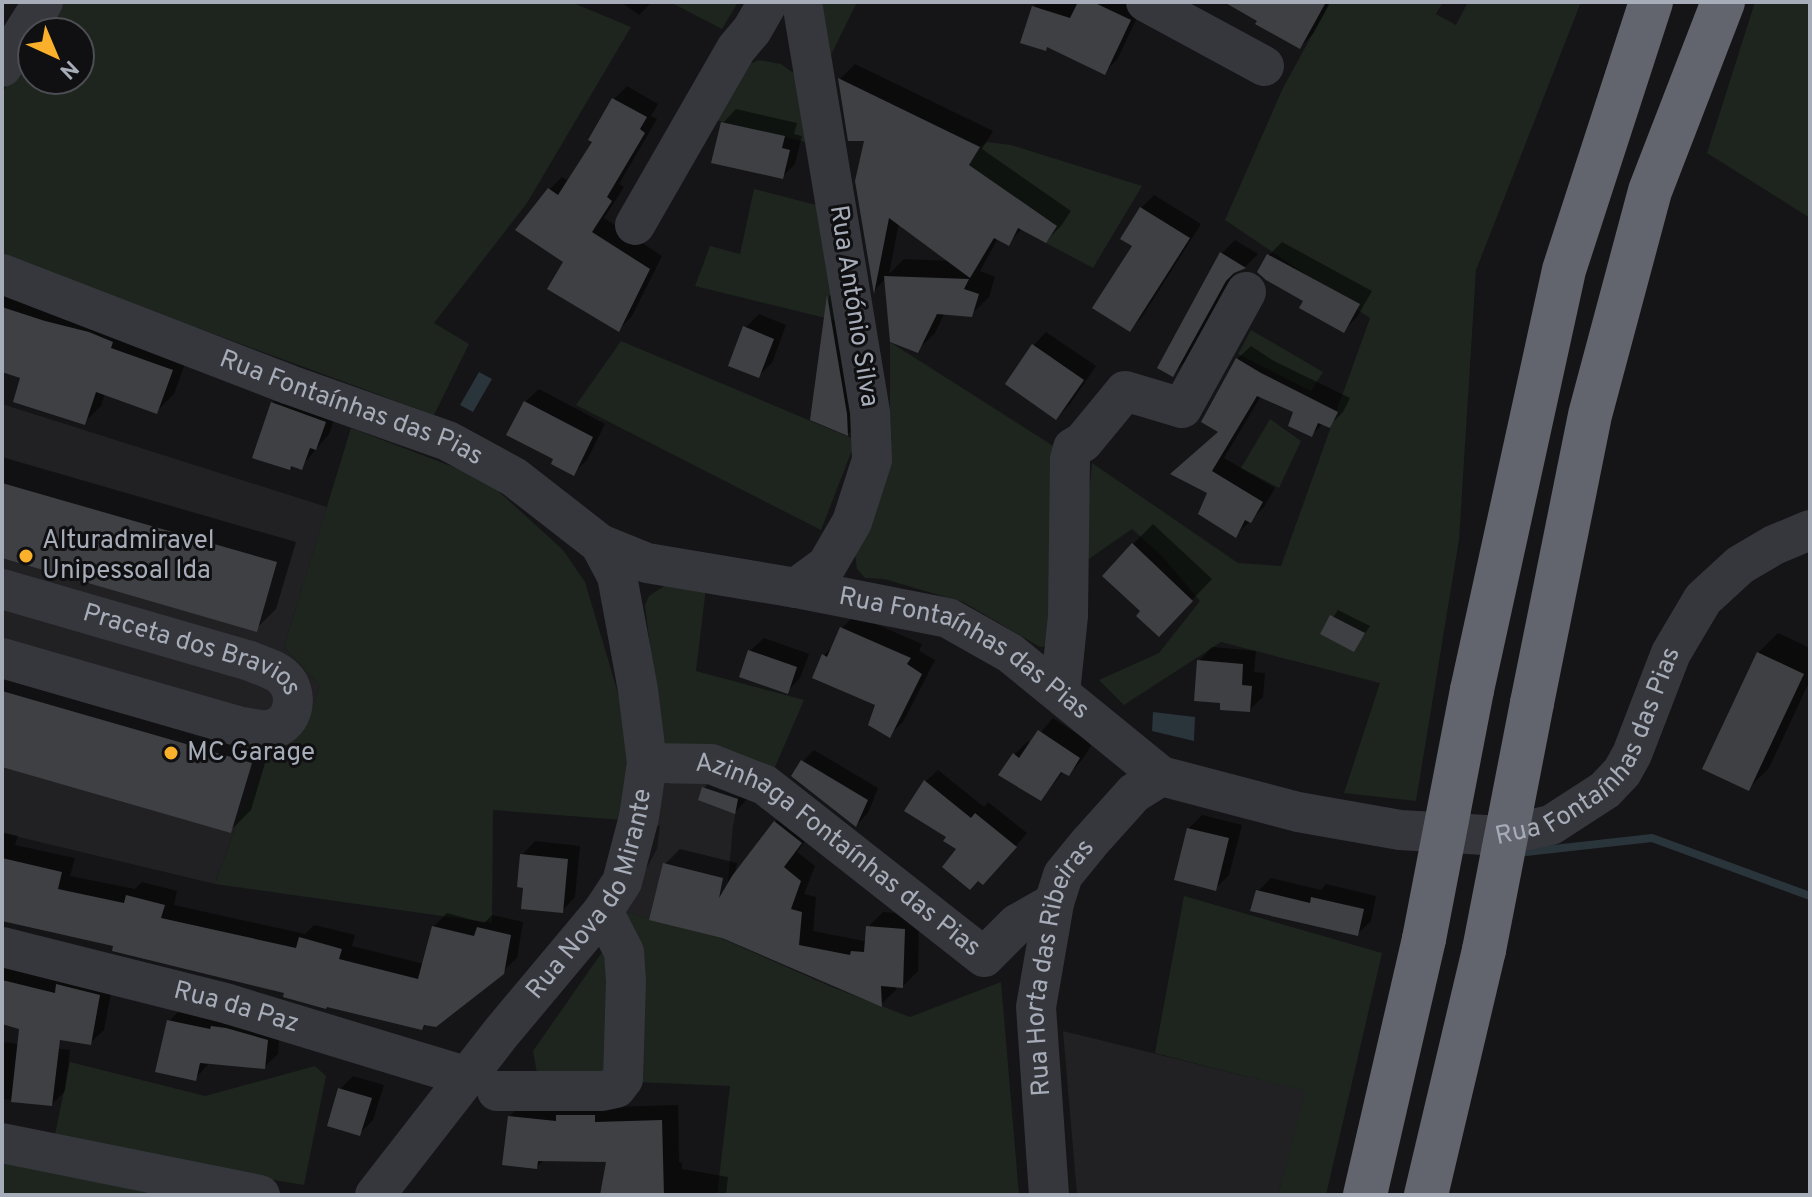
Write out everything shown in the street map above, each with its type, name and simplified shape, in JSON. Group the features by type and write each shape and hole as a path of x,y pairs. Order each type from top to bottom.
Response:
{"highway":[{"path":"1365,1195 1424,939 1472,690 1564,270 1651,2"},
{"path":"1426,1195 1484,950 1590,415 1650,191 1723,2"}],"street":[{"path":"7,49 43,2"},
{"name":"Rua António Silva","path":"796,588 827,565 837,550 852,522 872,460 870,412 802,2"},
{"path":"1146,2 1264,66"},
{"path":"635,225 736,49 760,16 776,41 811,44"},
{"name":"Rua Fontaínhas das Pias","path":"2,274 290,385 448,441 514,477 600,544 647,563 948,618 1010,653 1161,776 1298,812 1400,830 1502,836 1551,825 1605,790 1622,772 1632,754 1671,653 1703,599 1740,565 1774,545 1810,530"},
{"path":"1060,693 1068,616 1070,459 1073,448 1083,442 1125,391 1182,408 1246,292"},
{"name":"Rua Nova do Mirante","path":"375,1195 482,1084 622,882 639,817 647,763 638,690 617,576 600,544"},
{"name":"Praceta dos Bravios","path":"2,589 250,661 281,675 288,682 293,691 293,709 282,724 273,729 241,727 2,658"},
{"name":"Azinhaga Fontaínhas das Pias","path":"647,763 711,764 765,785 984,957 1017,924 1054,903"},
{"name":"Rua Horta das Ribeiras","path":"1049,1195 1036,1007 1054,903 1063,875 1090,842 1134,793 1161,776"},
{"name":"Rua da Paz","path":"2,947 225,1003 482,1084 602,1091 616,1088 623,1079 624,952 603,911"},
{"path":"2,1143 260,1195"}],"shaded area":[{"path":"61,2 571,2 631,27 527,203 434,323 469,344 434,415 2,256 2,93 16,72 16,96 96,96 96,16 52,16"},
{"path":"670,2 738,2 722,29"},
{"path":"822,2 857,2 831,55"},
{"path":"1330,2 1443,2 1436,14 1456,25 1468,2 1581,2 1476,270 1459,540 1416,801 1344,793 1380,683 1221,642 1124,705 1099,680 1159,653 1200,601 1162,556 1132,529 1083,563 1092,463 1238,563 1281,566 1370,318 1225,220 1283,88"},
{"path":"1755,2 1810,2 1810,218 1707,153"},
{"path":"759,60 781,64 795,74 813,144 707,118 733,71"},
{"path":"987,142 1011,145 1142,186 1093,268 1046,243 1057,226 969,165 980,147"},
{"path":"754,189 820,206 842,322 695,286 710,246 740,254"},
{"path":"1251,330 1323,372 1311,391 1238,354"},
{"path":"621,341 856,440 821,530 576,405"},
{"path":"890,342 1061,451 1050,646 1040,647 963,602 884,579 865,578 857,569 854,548 890,436"},
{"path":"479,372 492,379 473,412 460,405"},
{"path":"2,404 327,507 284,647 320,686 309,717 239,818 215,884 2,833"},
{"path":"1270,419 1301,441 1279,488 1241,468"},
{"path":"351,428 485,479 563,550 585,582 626,720 635,778 623,820 493,810 492,923 215,884 239,818 275,745 309,717 320,686 284,647"},
{"path":"666,585 706,588 696,671 804,700 772,774 662,748 645,605 649,596"},
{"path":"1153,712 1195,717 1194,741 1152,731"},
{"path":"690,772 741,786 733,826 723,939 623,911 657,849 660,826 623,820 635,778 668,784"},
{"path":"1184,896 1382,953 1326,1195 1278,1195 1305,1091 1155,1053"},
{"path":"623,911 723,939 910,1017 1001,982 1019,1195 717,1195 730,1086 637,1082"},
{"path":"607,945 609,1071 538,1079 533,1051"},
{"path":"1063,1031 1306,1091 1278,1195 1077,1195"},
{"path":"70,1062 205,1096 315,1066 326,1076 304,1185 53,1144"},
{"path":"2,1158 178,1195 2,1195"}],"building":[{"path":"1078,2 1093,2 1131,20 1105,75 1047,47 1046,51 1020,43 1032,6 1070,18"},
{"path":"1224,2 1326,2 1300,49 1255,24 1257,21"},
{"path":"838,78 980,147 969,165 1057,226 1046,243 1018,228 1009,246 994,238 970,278 889,218 874,294 855,181 864,141 848,141"},
{"path":"612,98 647,117 640,129 645,133 607,197 612,201 592,232 650,269 619,332 547,289 563,262 515,230 548,188 558,195 592,142 588,140"},
{"path":"721,122 785,136 782,148 790,150 783,179 711,163"},
{"path":"1140,207 1190,238 1130,332 1092,308 1132,246 1120,239"},
{"path":"1220,252 1246,268 1226,281 1173,377 1157,368"},
{"path":"1267,254 1360,304 1344,333 1299,308 1303,301 1257,272"},
{"path":"884,276 969,279 964,289 979,294 972,317 937,314 918,353 890,342"},
{"path":"827,295 847,414 848,436 810,420"},
{"path":"2,307 89,332 113,342 111,348 173,370 157,414 96,392 85,425 13,402 20,378 2,372"},
{"path":"743,326 774,339 759,378 728,366"},
{"path":"1032,344 1084,380 1056,420 1005,384"},
{"path":"1236,358 1338,412 1330,428 1318,423 1312,437 1288,426 1293,412 1257,396 1212,471 1263,502 1251,523 1245,520 1236,538 1198,514 1207,493 1170,474 1218,432 1201,422"},
{"path":"524,401 593,437 574,476 551,464 553,459 506,435"},
{"path":"271,402 326,422 316,450 310,448 302,470 291,466 290,470 252,458"},
{"path":"2,483 277,562 257,632 2,558"},
{"path":"1132,543 1193,601 1159,637 1136,616 1140,611 1102,576"},
{"path":"1330,615 1365,633 1354,652 1320,634"},
{"path":"840,627 911,658 907,664 922,674 890,738 868,725 875,705 812,678 822,654 827,657"},
{"path":"748,650 797,667 788,694 739,677"},
{"path":"1757,652 1804,674 1749,791 1702,769"},
{"path":"1197,660 1243,664 1242,685 1252,686 1250,712 1220,710 1220,703 1194,701"},
{"path":"2,691 252,763 231,833 2,767"},
{"path":"1038,730 1080,758 1069,776 1061,772 1041,801 998,775 1013,753 1019,758"},
{"path":"801,760 868,800 856,827 791,776"},
{"path":"924,780 971,818 975,813 1017,847 983,885 978,881 970,890 942,867 956,849 943,841 946,837 904,811"},
{"path":"702,787 738,799 735,814 698,800"},
{"path":"774,821 802,843 784,867 801,881 791,909 802,912 799,945 850,955 851,951 864,952 866,926 905,929 903,988 881,986 882,1007 722,938 649,920 663,863 723,878 719,898"},
{"path":"1187,828 1229,838 1216,891 1174,880"},
{"path":"520,854 568,859 563,913 521,909 523,888 517,887"},
{"path":"2,858 62,872 58,889 124,903 126,895 165,905 161,918 296,948 299,937 342,949 339,959 418,979 432,926 474,936 477,927 511,935 504,974 436,1027 424,1025 422,1030 326,1009 283,997 284,993 112,951 113,946 2,921"},
{"path":"1256,890 1310,903 1311,897 1364,909 1358,936 1250,911"},
{"path":"2,980 55,993 56,984 100,995 91,1045 60,1040 52,1106 11,1102 19,1029 2,1024"},
{"path":"167,1020 210,1029 211,1026 226,1028 268,1040 265,1069 200,1063 196,1081 155,1072"},
{"path":"338,1088 372,1098 360,1136 327,1126"},
{"path":"556,1115 595,1115 595,1122 662,1120 664,1195 600,1195 606,1162 538,1161 537,1169 502,1165 508,1116 556,1121"}],"waterway":[{"path":"1518,853 1652,838 1810,896"}],"place":[{"name":"Alturadmiravel Unipessoal lda","path":"26,556"},
{"name":"MC Garage","path":"171,753"}]}
